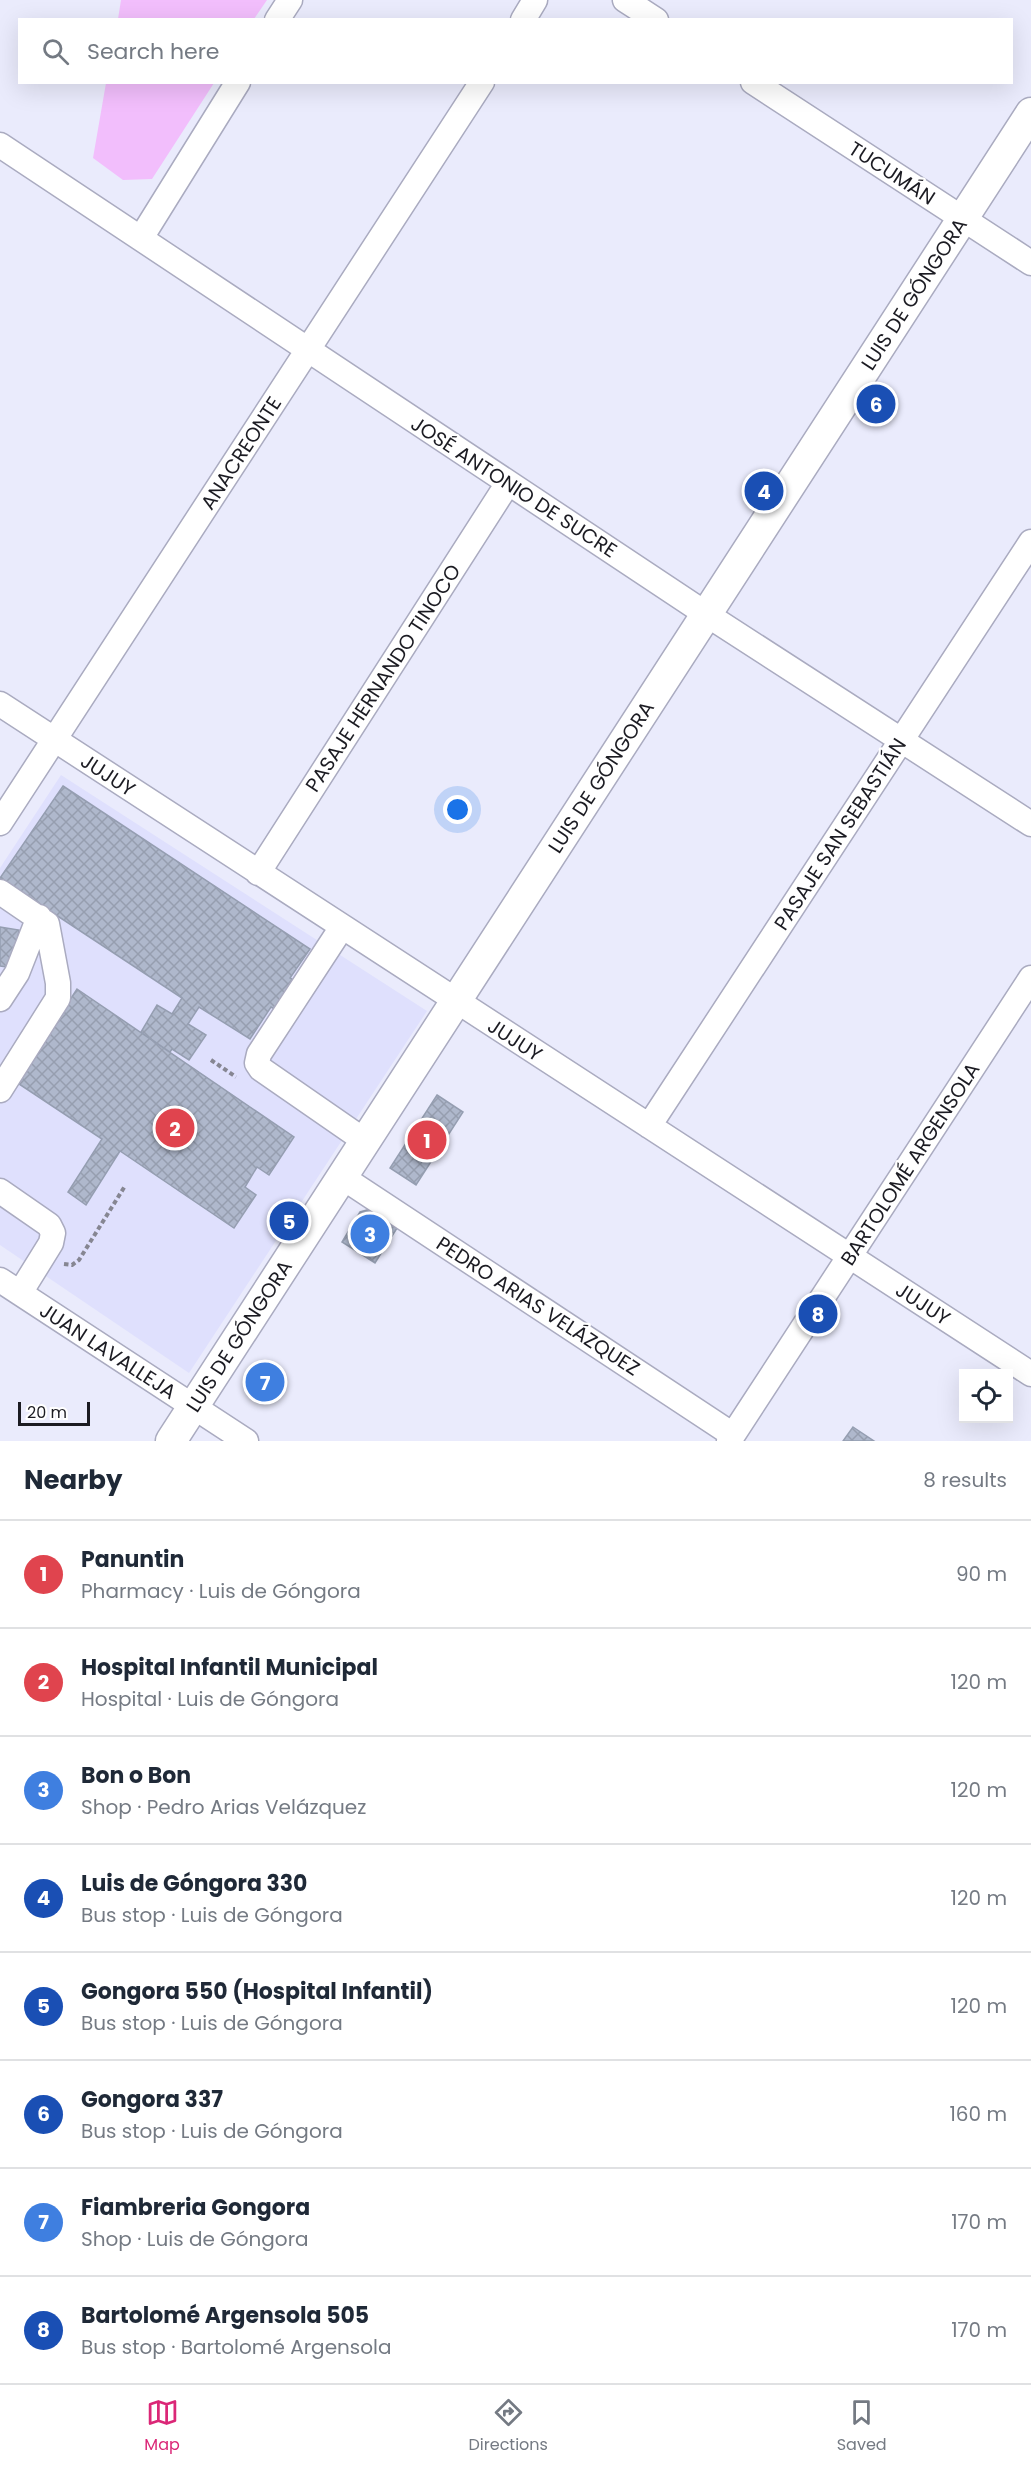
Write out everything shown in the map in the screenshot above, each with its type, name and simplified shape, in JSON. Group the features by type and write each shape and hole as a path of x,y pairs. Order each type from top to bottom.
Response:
{"main road":[{"name":"LUIS DE GÓNGORA","path":"171,1441 1031,113"}],"street":[{"path":"279,18 290,0"},
{"path":"524,18 535,0"},
{"path":"626,0 653,18"},
{"path":"141,238 237,84"},
{"name":"ANACREONTE","path":"0,823 481,84"},
{"name":"TUCUMÁN","path":"756,84 1031,263"},
{"name":"JOSÉ ANTONIO DE SUCRE","path":"0,145 706,614 1031,824"},
{"name":"PASAJE HERNANDO TINOCO","path":"258,873 508,483"},
{"name":"PASAJE SAN SEBASTIÁN","path":"649,1126 1031,542"},
{"name":"JUJUY","path":"0,704 1031,1374"},
{"path":"0,892 39,917 50,930 58,998 0,1090"},
{"path":"0,999 17,973 39,917"},
{"path":"342,927 259,1054 257,1063 261,1069 365,1141"},
{"name":"BARTOLOMÉ ARGENSOLA","path":"731,1438 1031,978"},
{"name":"PEDRO ARIAS VELÁZQUEZ","path":"342,1176 731,1438"},
{"path":"0,1191 49,1225 53,1233 45,1253 10,1286"},
{"name":"JUAN LAVALLEJA","path":"10,1286 246,1441"}],"path":[{"path":"45,1253 65,1265 72,1265 79,1260 125,1186"}],"shaded area":[{"path":"121,0 267,0 255,18 118,18"},
{"path":"106,84 213,84 152,179 123,180 93,158"},
{"path":"61,775 427,1011 189,1373 0,1245 0,868"}],"building":[{"path":"63,786 310,949 290,978 298,983 280,1012 271,1007 250,1039 199,1007 188,1024 206,1035 189,1060 172,1049 170,1052 141,1032 157,1005 172,1014 182,998 0,878"},
{"path":"0,927 19,930 13,968 0,966"},
{"path":"77,989 294,1137 269,1175 257,1167 245,1187 256,1195 234,1228 120,1151 86,1205 68,1192 102,1139 16,1082"},
{"path":"437,1095 463,1112 416,1185 390,1168"},
{"path":"374,1208 399,1225 375,1263 342,1242 360,1212"},
{"path":"853,1427 874,1441 843,1441"}],"place":[{"name":"Gongora 337","path":"876,404"},
{"name":"Luis de Góngora 330","path":"764,491"},
{"name":"Hospital Infantil Municipal","path":"175,1128"},
{"name":"Panuntin","path":"427,1140"},
{"name":"Gongora 550 (Hospital Infantil)","path":"289,1221"},
{"name":"Bon o Bon","path":"370,1234"},
{"name":"Bartolomé Argensola 505","path":"818,1314"},
{"name":"Fiambreria Gongora","path":"265,1382"}]}
